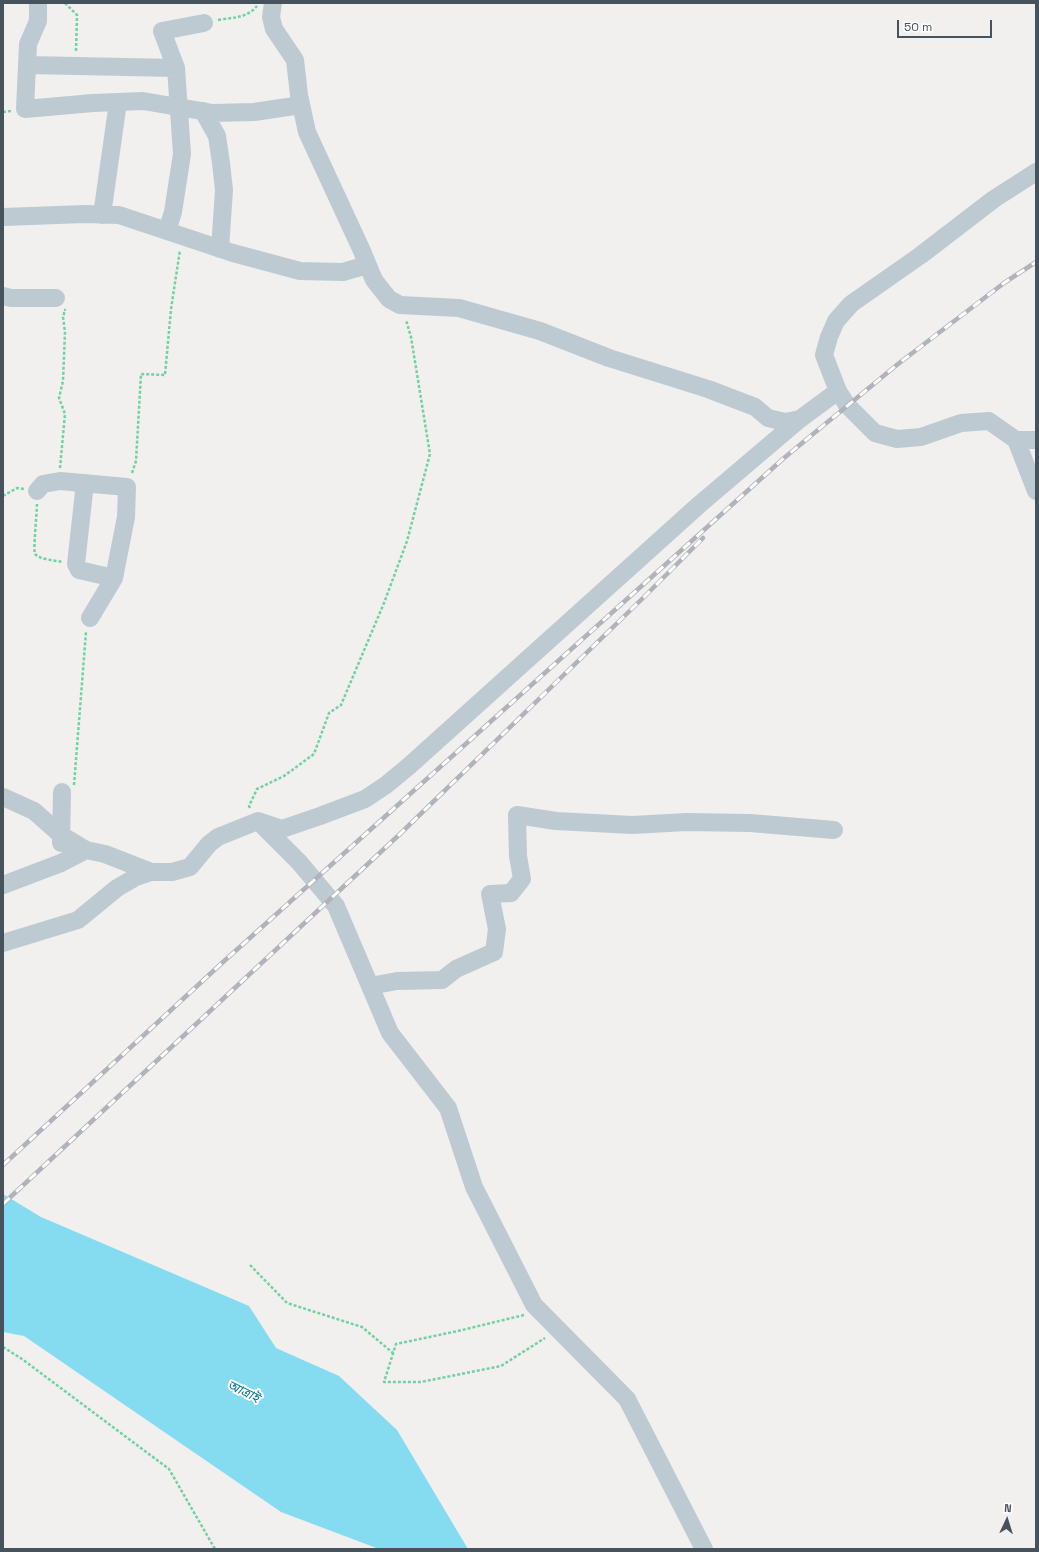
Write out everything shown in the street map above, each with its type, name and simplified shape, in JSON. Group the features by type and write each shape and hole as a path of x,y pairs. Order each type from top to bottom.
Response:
{"street":[{"path":"38,3 38,22 28,44 25,110 143,101 203,111 254,112 301,105"},
{"path":"273,3 271,17 274,29 295,60 301,105 307,132 367,265 380,290 389,298 400,305 459,308 540,331 609,358 708,389 755,407 768,418 785,422 800,419"},
{"path":"175,234 173,212 182,154 176,68 162,31 204,23"},
{"path":"27,65 176,68"},
{"path":"102,215 118,102"},
{"path":"203,111 217,136 221,163 224,190 220,249"},
{"path":"1036,172 994,199 921,255 851,304 836,321 829,337 824,355 838,391 847,405 876,433 896,439 921,437 961,423 989,421 1016,440 1036,491"},
{"path":"3,218 118,215 220,249 300,271 343,272 367,265"},
{"path":"3,296 57,303"},
{"path":"3,943 78,920 117,888 136,877 151,872 172,872 190,867 209,844 218,837 258,821 282,829 365,799 386,784 700,504 800,419 838,391"},
{"path":"1016,440 1036,440"},
{"path":"37,491 43,484 60,481 127,487 126,517 114,578 90,618"},
{"path":"85,483 76,564 79,570 114,578"},
{"path":"60,863 62,792"},
{"path":"3,797 34,811 61,835 86,850 105,854 151,872"},
{"path":"370,986 397,981 442,980 456,969 494,952 498,929 490,894 511,893 522,879 518,856 517,815 556,821 632,825 687,822 750,823 834,830"},
{"path":"258,821 299,862 336,906 390,1033 448,1108 474,1187 534,1305 626,1399 704,1549"},
{"path":"5,879 60,863 86,850"}],"path":[{"path":"65,3 77,15 75,66"},
{"path":"204,23 239,18 250,13 260,3"},
{"path":"127,487 136,461 141,374 165,375 171,309 175,234"},
{"path":"57,303 65,310 63,317 65,332 63,381 59,398 64,414 60,481"},
{"path":"258,821 249,806 257,789 284,776 314,754 329,712 341,705 384,603 407,541 430,454 411,337 400,305"},
{"path":"3,496 17,488 37,491 37,523 33,549 34,554 39,558 76,564"},
{"path":"62,792 74,786 86,629 90,618"},
{"path":"250,1265 288,1303 362,1327 393,1353"},
{"path":"540,1311 396,1344 384,1382 421,1382 501,1366 558,1330"},
{"path":"3,1347 169,1469 215,1549"}],"water":[{"name":"আত্রাই","path":"3,1194 41,1217 249,1306 276,1348 339,1376 397,1430 468,1549 379,1549 281,1512 24,1336 3,1332"}],"railway":[{"path":"3,1165 222,963 784,458 898,364 1004,283 1036,262"},
{"path":"3,1204 400,834 703,538"}]}
